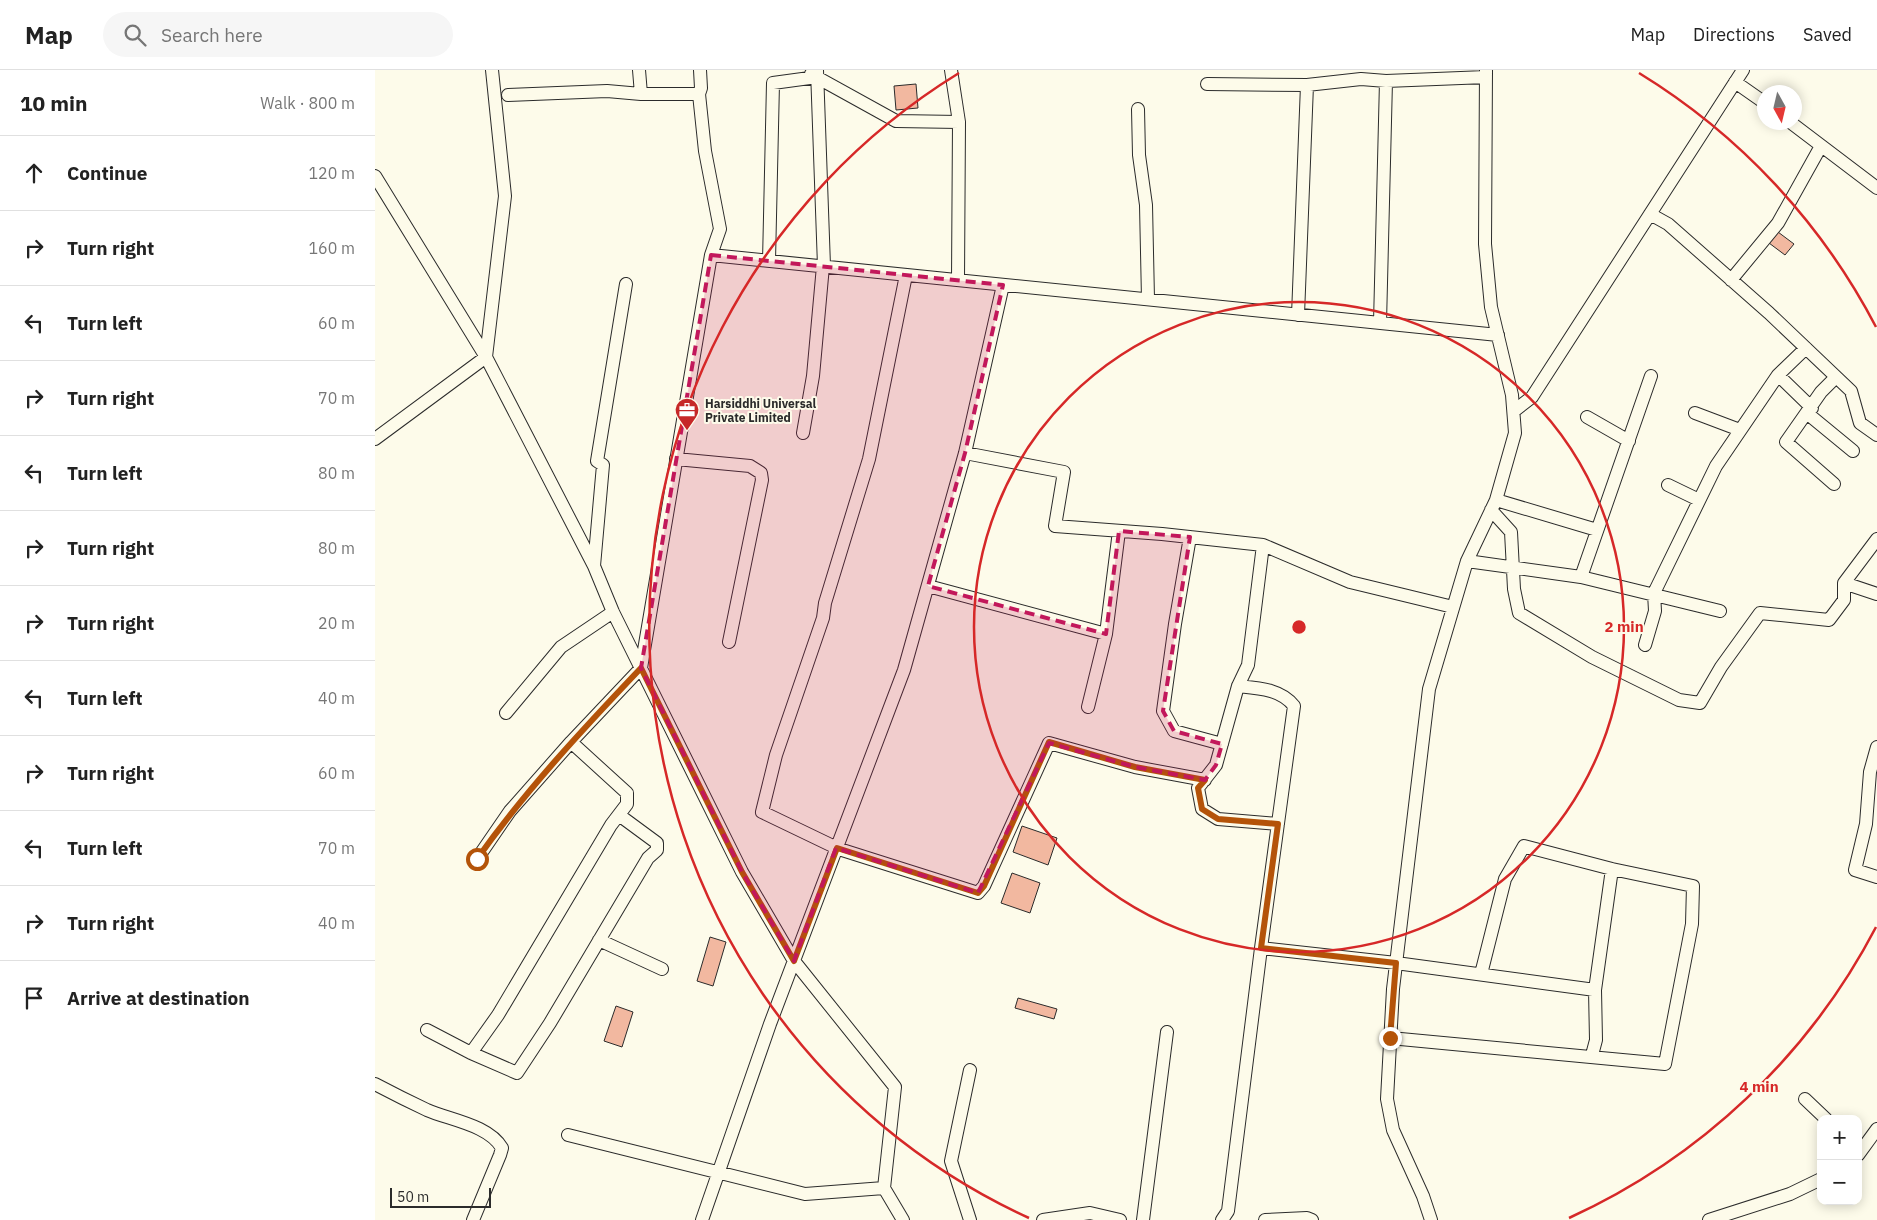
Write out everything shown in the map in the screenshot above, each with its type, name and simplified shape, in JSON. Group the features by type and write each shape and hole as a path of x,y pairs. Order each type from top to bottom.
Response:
{"street":[{"path":"375,439 486,356 505,196 493,70"},
{"path":"639,70 641,94"},
{"path":"477,859 511,811 571,742 641,668 711,255 720,229 705,151 699,94 701,88 700,70"},
{"path":"804,70 817,74 896,121 959,122"},
{"path":"951,70 959,122 958,280"},
{"path":"1513,411 1532,397 1743,70"},
{"path":"1207,84 1307,85 1361,78 1386,81 1486,73 1485,244 1491,307 1513,395 1515,433 1494,505 1467,561 1429,689 1396,963 1387,1099 1393,1130 1423,1196 1431,1220"},
{"path":"769,261 773,83 817,74"},
{"path":"803,433 813,376 823,266 817,74"},
{"path":"1380,323 1386,81"},
{"path":"1735,82 1757,97"},
{"path":"1298,315 1307,85"},
{"path":"508,95 607,91 641,94 699,94"},
{"path":"1138,109 1139,155 1146,205 1148,300"},
{"path":"1800,130 1877,188"},
{"path":"1731,280 1778,223 1821,146"},
{"path":"375,176 486,356 594,566 613,612 742,872 794,961 895,1087 884,1188 903,1220"},
{"path":"1650,214 1668,224 1851,391 1860,423 1877,435"},
{"path":"711,255 1498,335"},
{"path":"906,275 869,459 825,603 823,618 776,755 762,812 837,848 978,893 984,886 1049,742 1135,767 1205,780"},
{"path":"594,566 603,465 597,460 626,284"},
{"path":"702,1220 794,961 904,670 965,453 1003,285"},
{"path":"1645,645 1655,611 1654,593 1716,466 1778,375 1806,348"},
{"path":"1778,375 1810,410 1853,451"},
{"path":"1581,577 1651,376"},
{"path":"1834,484 1786,442 1821,392 1836,377"},
{"path":"1695,413 1740,430"},
{"path":"1587,417 1629,441"},
{"path":"965,453 1064,472 1055,526 1263,545 1350,582 1453,607"},
{"path":"676,459 750,466 761,473 762,480 729,642"},
{"path":"1668,486 1699,500"},
{"path":"1494,505 1597,530"},
{"path":"1494,505 1511,532 1512,568 1519,613 1592,657 1679,700 1700,703 1721,667 1760,613 1829,620 1844,600 1844,583 1877,539"},
{"path":"1088,707 1106,634 1119,531"},
{"path":"1190,537 1175,624 1163,712 1174,731 1222,744"},
{"path":"1263,545 1247,665 1238,686 1216,765 1198,788 1202,809 1218,819 1278,824"},
{"path":"1467,561 1581,577 1654,593 1720,611"},
{"path":"1844,583 1877,594"},
{"path":"929,586 1106,634"},
{"path":"506,713 561,647 613,612"},
{"path":"1222,1220 1228,1211 1294,706 1287,697 1263,689 1238,686"},
{"path":"471,1053 497,1015 627,804 627,793 571,742"},
{"path":"1877,747 1869,772 1866,824 1855,870 1877,877"},
{"path":"427,1030 471,1053 517,1073 550,1023 649,858 657,850 657,843 619,815"},
{"path":"1390,1038 1592,1055 1665,1064 1692,924 1693,886 1612,869 1524,846 1505,879 1481,974"},
{"path":"1592,1055 1596,1040 1595,990 1612,869"},
{"path":"599,940 661,969"},
{"path":"1261,948 1396,963 1595,990"},
{"path":"1143,1220 1167,1032"},
{"path":"970,1070 951,1161 970,1220"},
{"path":"375,1084 428,1110 480,1130 498,1142 501,1148 500,1155 473,1220"},
{"path":"1805,1099 1823,1115"},
{"path":"1862,1147 1877,1129"},
{"path":"568,1135 805,1194 884,1188"},
{"path":"1714,1219 1790,1194 1817,1181"},
{"path":"1043,1220 1090,1213 1121,1220"},
{"path":"1265,1220 1307,1218 1312,1220"}],"highlighted area":[{"path":"711,255 1003,285 965,453 928,586 1106,634 1119,531 1190,537 1163,711 1174,731 1222,744 1216,765 1205,780 1135,767 1049,743 978,893 836,848 794,961 742,872 641,668"}],"building":[{"path":"916,84 918,108 896,110 894,86"},
{"path":"1778,232 1794,244 1785,255 1769,243"},
{"path":"1022,826 1057,838 1048,865 1013,852"},
{"path":"1012,873 1040,883 1030,913 1001,903"},
{"path":"710,937 726,942 713,986 697,981"},
{"path":"1018,998 1057,1009 1054,1019 1015,1008"},
{"path":"616,1006 633,1012 622,1047 604,1041"}],"place":[{"name":"Harsiddhi Universal Private Limited","path":"687,431"}],"route":[{"path":"477,859 511,811 571,742 641,668 742,872 794,961 837,848 978,893 984,886 1049,742 1135,767 1205,780 1198,788 1202,809 1218,819 1278,824 1261,948 1396,963 1390,1038"}]}
